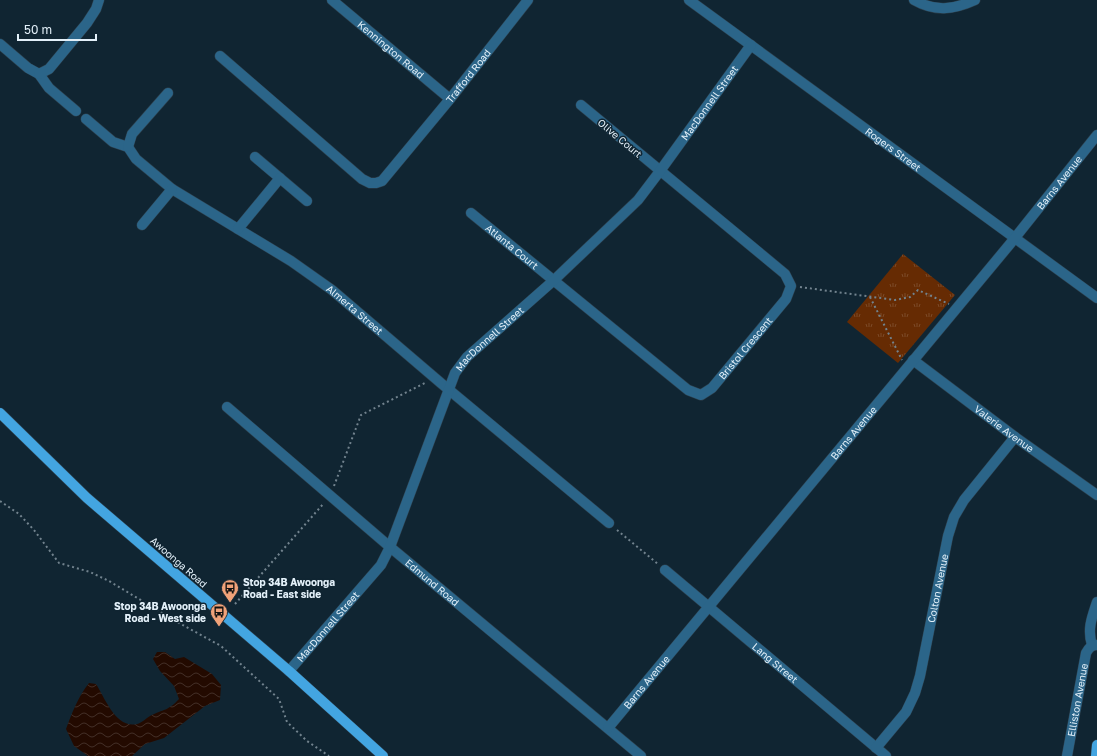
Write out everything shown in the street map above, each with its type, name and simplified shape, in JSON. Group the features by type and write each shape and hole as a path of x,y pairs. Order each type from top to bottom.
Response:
{"main road":[{"name":"Awoonga Road","path":"0,412 87,498 289,671 384,756"},
{"path":"1096,756 1097,745"}],"street":[{"path":"39,74 49,69 87,23 96,9 99,0"},
{"name":"Kennington Road","path":"332,0 450,99"},
{"name":"Trafford Road","path":"220,56 368,183 376,183 382,181 407,152 528,0"},
{"name":"Rogers Street","path":"689,0 1097,298"},
{"path":"914,0 925,6 944,9 975,0"},
{"path":"0,44 28,68 39,74 49,88 76,111"},
{"name":"MacDonnell Street","path":"289,671 381,565 390,547 455,373 468,357 553,281 638,200 751,45"},
{"path":"128,147 132,134 168,93"},
{"name":"Olive Court","path":"581,106 660,171"},
{"name":"Almerta Street","path":"86,119 113,142 128,147 136,159 172,189 291,261 332,290 449,391 609,523"},
{"name":"Barns Avenue","path":"608,728 1015,238 1097,135"},
{"path":"255,157 307,201"},
{"path":"660,171 785,274 791,286"},
{"path":"238,229 280,178"},
{"path":"142,225 172,189"},
{"name":"Atlanta Court","path":"471,213 553,281"},
{"name":"Bristol Crescent","path":"553,281 688,390 701,395 712,388 786,299 791,286"},
{"name":"Valerie Avenue","path":"913,360 1015,437 1097,494"},
{"name":"Edmund Road","path":"227,407 390,547 641,756"},
{"name":"Colton Avenue","path":"876,748 906,712 915,693 920,676 948,536 954,517 964,500 1015,437"},
{"name":"Lang Street","path":"665,570 886,756"},
{"name":"Elliston Avenue","path":"1067,756 1086,653 1088,648 1095,645 1089,637 1089,630 1097,602"}],"path":[{"path":"791,286 895,300 910,297 918,290 957,307"},
{"path":"870,297 906,368"},
{"path":"235,604 331,496 361,415 434,378"},
{"path":"0,501 19,514 34,530 59,563 90,572 109,581 221,646 278,699 287,722 307,741 329,756"},
{"path":"609,523 665,570"}],"green space":[{"path":"903,254 955,295 898,363 847,322"}],"water":[{"path":"157,652 165,652 175,659 184,657 212,674 221,685 220,700 205,706 164,738 145,744 132,756 88,756 74,746 66,729 78,699 89,683 96,684 107,704 117,717 123,722 130,724 141,723 150,716 169,708 179,699 174,686 160,671 153,659"}],"place":[{"name":"Stop 34B Awoonga Road - East side","path":"230,603"},
{"name":"Stop 34B Awoonga Road - West side","path":"219,627"}]}
